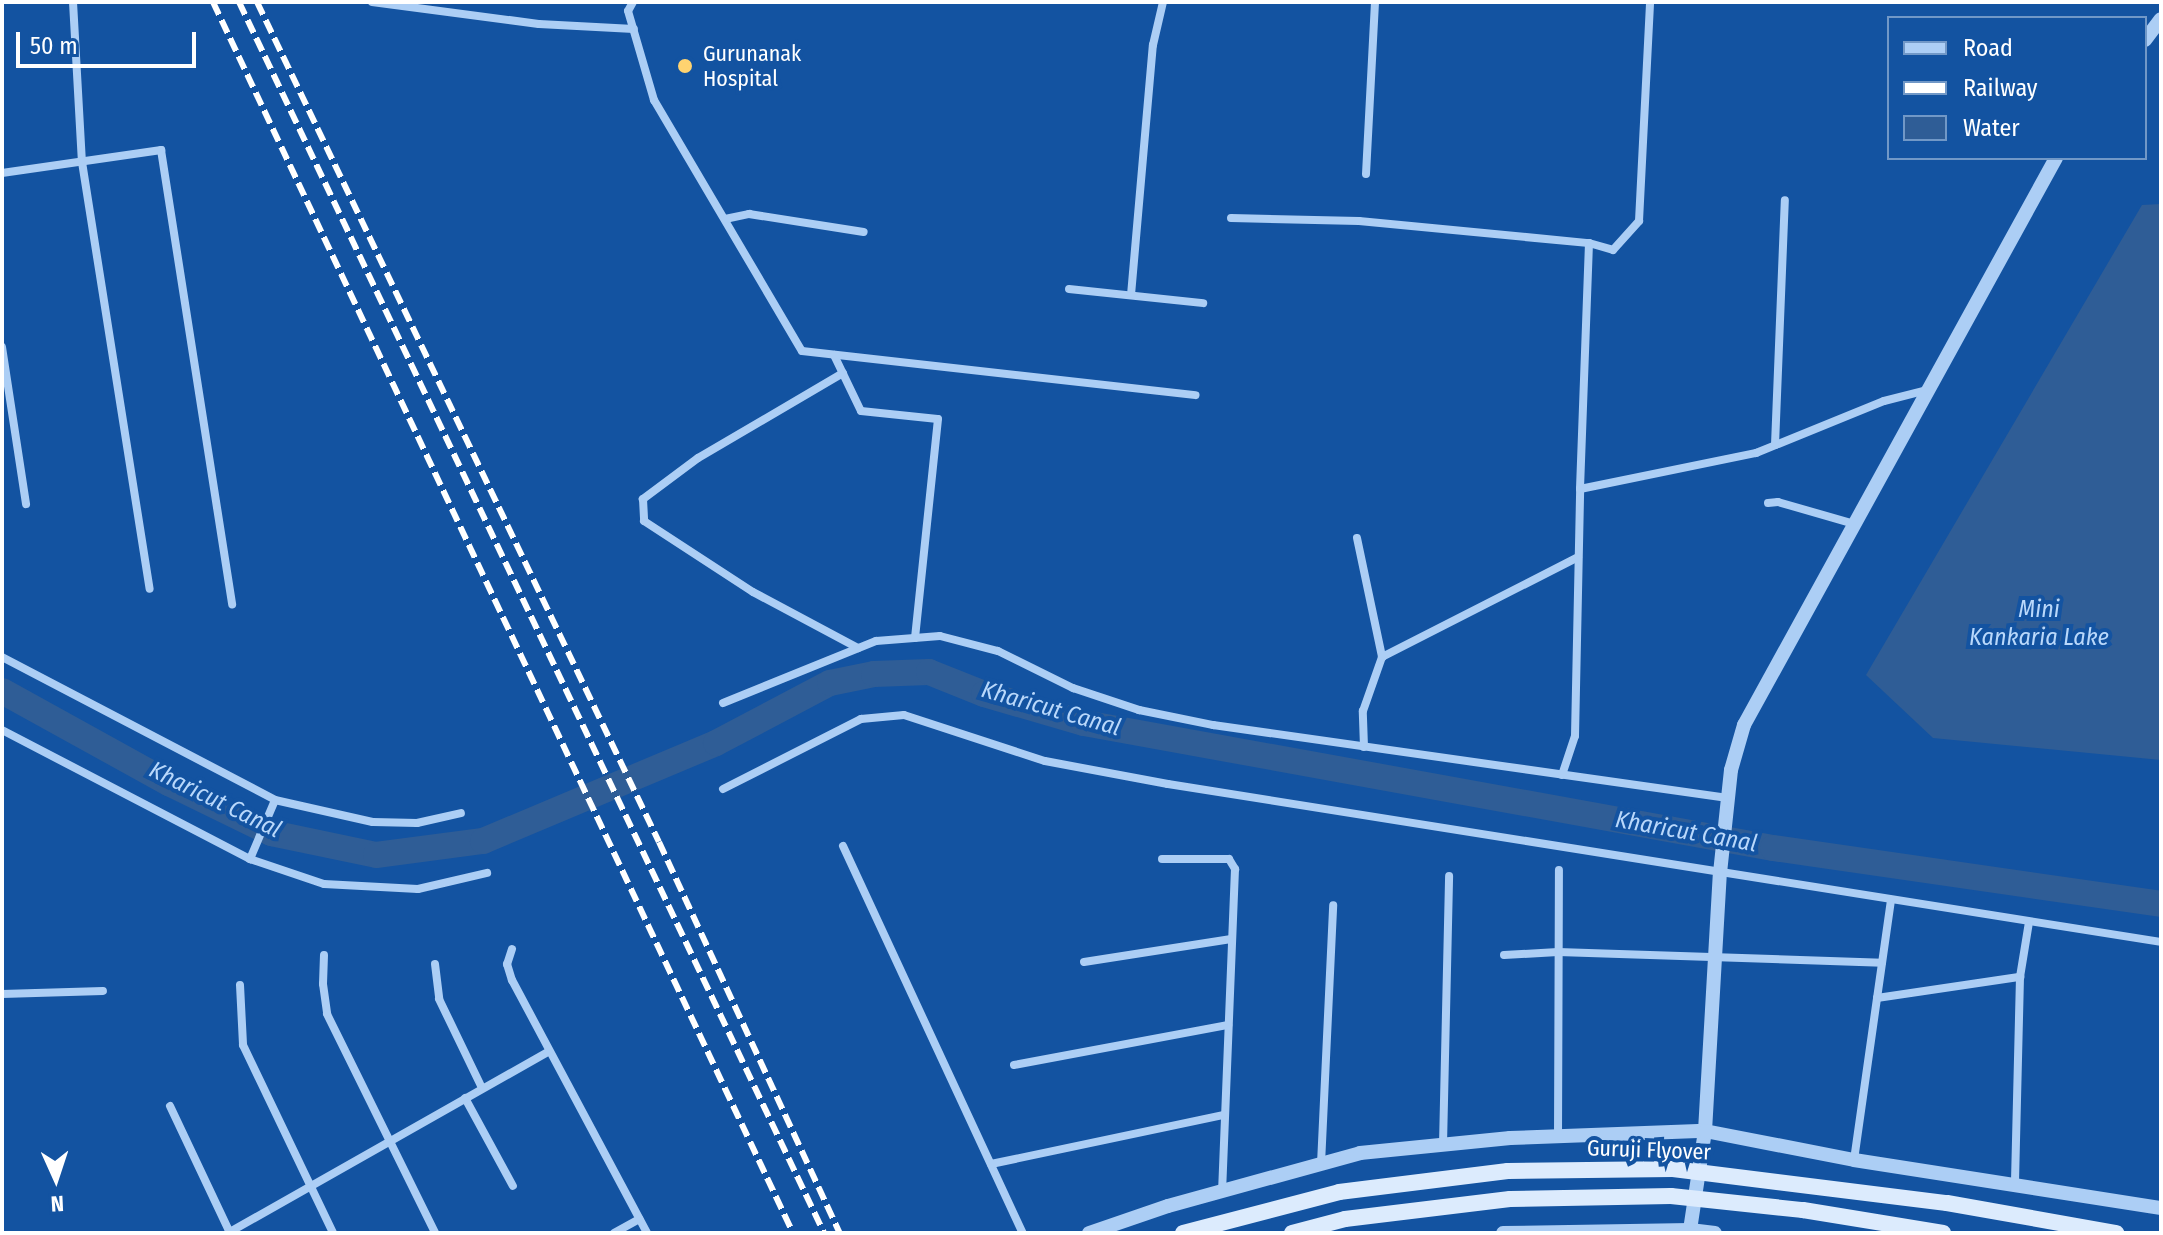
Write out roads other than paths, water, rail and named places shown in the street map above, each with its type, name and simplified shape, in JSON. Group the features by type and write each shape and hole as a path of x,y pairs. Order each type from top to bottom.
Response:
{"main road":[{"name":"Guruji Flyover","path":"1183,1233 1339,1192 1508,1171 1673,1169 1901,1196 2116,1233"},
{"name":"Guruji Flyover","path":"1292,1233 1345,1219 1510,1199 1671,1196 1803,1210 1943,1233"}],"street":[{"path":"73,2 82,162 150,589"},
{"path":"372,2 539,24 634,29"},
{"path":"633,2 628,11 654,100 802,351 1196,395"},
{"path":"1131,295 1153,45 1163,2"},
{"path":"1366,174 1375,2"},
{"path":"1231,218 1359,221 1589,243 1613,250 1639,221 1650,2"},
{"path":"2147,37 2161,19"},
{"path":"2,173 161,150 232,604"},
{"path":"1690,1231 1705,1131 1721,866 1731,770 1744,725 2055,160"},
{"path":"1775,445 1785,200"},
{"path":"725,219 749,214 864,232"},
{"path":"1562,775 1575,736 1589,243"},
{"path":"1069,289 1203,303"},
{"path":"2,347 26,504"},
{"path":"834,355 861,411 938,419 915,638"},
{"path":"843,373 698,458 643,499 644,521 753,592 858,648"},
{"path":"1580,489 1756,453 1884,401 1928,390"},
{"path":"1768,503 1778,502 1854,524"},
{"path":"1357,538 1382,657 1363,711 1364,747"},
{"path":"1382,657 1578,557"},
{"path":"723,703 876,641 940,636 998,651 1073,688 1139,710 1213,725 1562,775 1728,805"},
{"path":"2,657 274,804 373,822 417,823 461,813"},
{"path":"723,789 861,719 904,715 1060,764 1721,866 1891,900 2161,942"},
{"path":"2,730 251,856 324,884 418,889 487,873"},
{"path":"251,856 274,804"},
{"path":"843,846 1023,1233"},
{"path":"1162,859 1229,859 1235,869 1222,1191"},
{"path":"1558,1139 1559,870"},
{"path":"1443,1145 1449,876"},
{"path":"1854,1160 1891,900"},
{"path":"1321,1164 1333,905"},
{"path":"2015,1184 2020,977 2029,922"},
{"path":"1084,962 1231,939"},
{"path":"512,949 507,964 512,980 647,1233"},
{"path":"1504,955 1558,952 1882,963"},
{"path":"324,955 323,984 327,1014 435,1233"},
{"path":"435,964 439,999 482,1088"},
{"path":"1877,998 2020,977"},
{"path":"240,985 243,1045 308,1187 333,1233"},
{"path":"2,994 103,991"},
{"path":"1014,1065 1228,1025"},
{"path":"170,1106 229,1232 548,1052"},
{"path":"465,1098 513,1186"},
{"path":"991,1164 1224,1115"},
{"path":"1089,1233 1222,1191 1360,1153 1510,1138 1558,1139 1705,1131 1854,1160 2161,1208"},
{"path":"614,1233 639,1219"},
{"path":"1503,1233 1715,1233"}],"water":[{"name":"Mini Kankaria Lake","path":"2161,204 2161,760 1933,738 1866,675 2142,205"}],"waterway":[{"name":"Kharicut Canal","path":"2,691 169,783 271,833 376,855 483,841 716,743 830,683 874,674 929,672 984,694 1084,723 1773,848 2161,904"}],"railway":[{"path":"213,2 793,1233"},
{"path":"239,2 824,1233"},
{"path":"257,2 659,842 840,1233"}],"place":[{"name":"Gurunanak Hospital","path":"685,66"}]}
